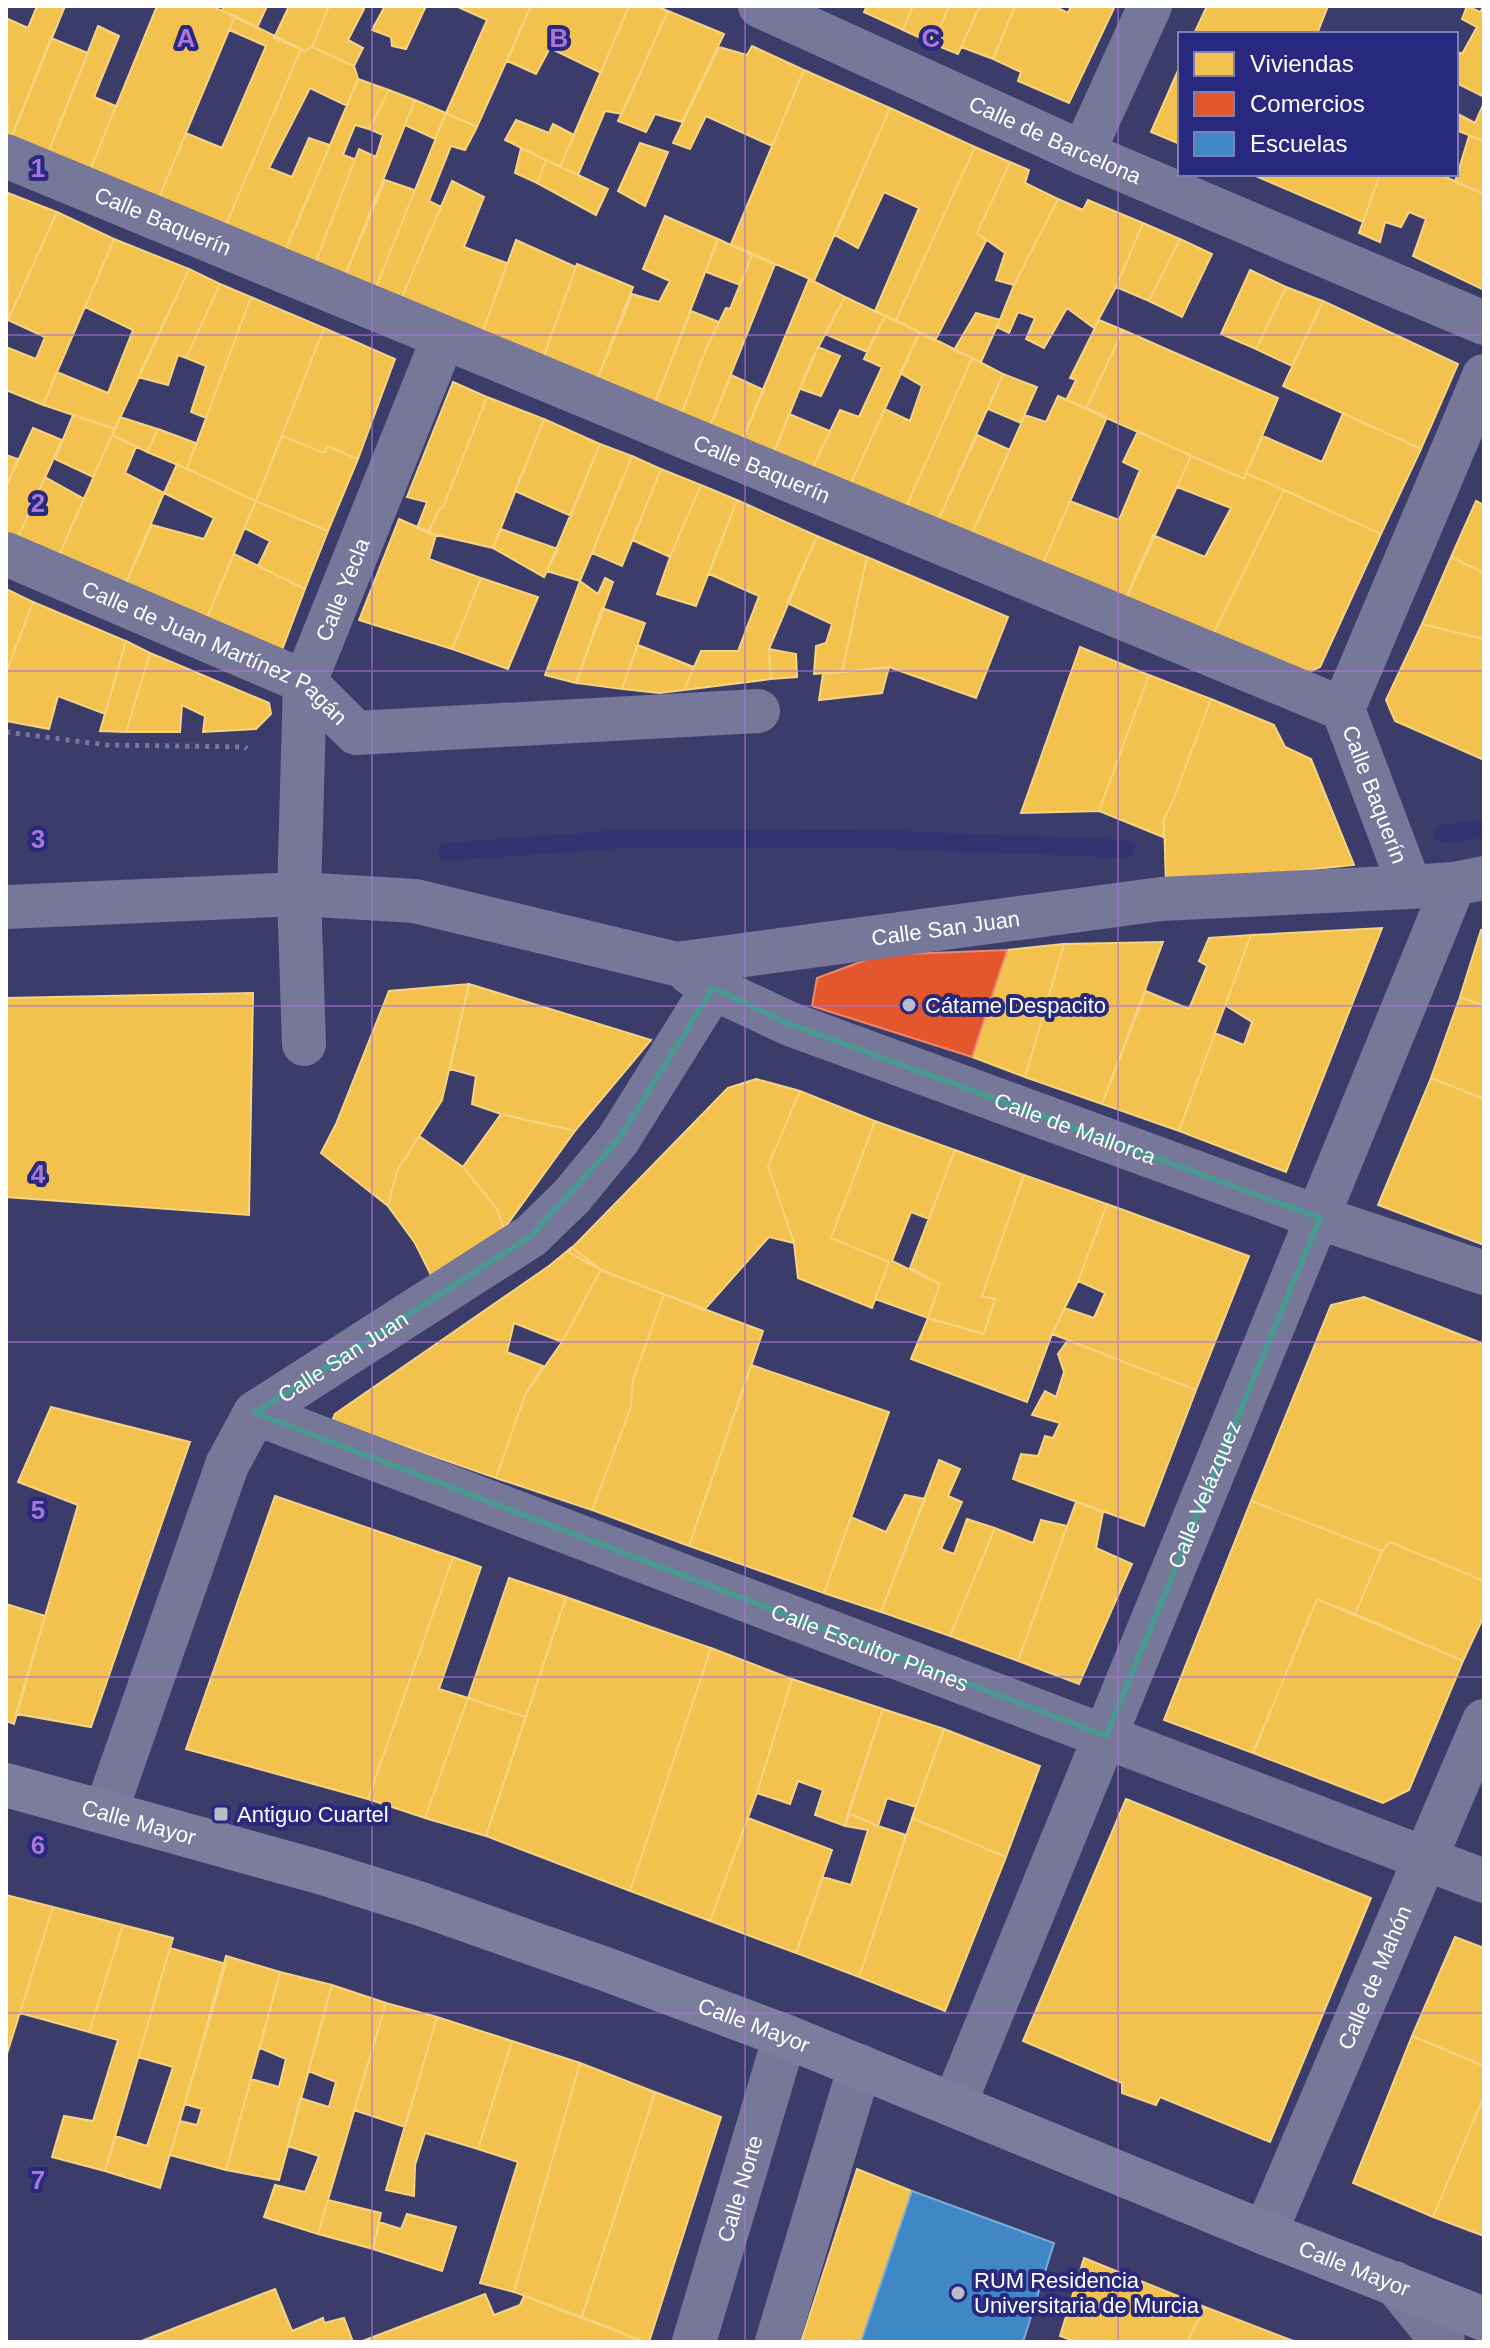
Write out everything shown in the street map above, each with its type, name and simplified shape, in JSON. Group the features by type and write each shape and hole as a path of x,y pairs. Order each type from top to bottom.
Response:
{"main road":[{"name":"Calle Mayor","path":"6,1785 246,1851 421,1904 785,2036 1265,2233 1484,2319"}],"street":[{"name":"Calle de Barcelona","path":"760,6 1083,153 1484,323"},
{"path":"1083,153 1150,6"},
{"name":"Calle Baquerín","path":"6,156 1343,709 1410,887"},
{"name":"Calle Yecla","path":"304,1044 299,894 305,682 443,339"},
{"path":"1343,709 1484,376"},
{"name":"Calle de Juan Martínez Pagán","path":"6,554 305,682 356,733 758,711"},
{"name":"Calle San Juan","path":"6,907 299,894 415,901 676,964 1161,899 1410,887 1469,881"},
{"name":"Calle Velázquez","path":"954,2105 1320,1218 1469,881"},
{"name":"Calle de Mallorca","path":"676,964 713,988 790,1024 1320,1218 1484,1273"},
{"name":"Calle San Juan","path":"106,1811 227,1465 255,1413 531,1236 572,1196 618,1140 713,988"},
{"name":"Calle Escultor Planes","path":"255,1413 1484,1881"},
{"name":"Calle de Mahón","path":"1265,2233 1484,1721"},
{"name":"Calle Norte","path":"694,2342 785,2036"},
{"path":"777,2342 860,2066"},
{"path":"1395,2283 1443,2342"}],"path":[{"path":"6,732 107,745 245,747 252,755"}],"highlighted area":[{"path":"713,988 790,1024 1320,1218 1106,1736 255,1413 531,1236 618,1140"}],"building: Viviendas":[{"path":"37,6 65,6 8,146 6,18 28,28"},
{"path":"157,6 211,6 235,16 155,207 86,180"},
{"path":"224,6 267,6 257,28 222,11"},
{"path":"289,6 329,6 312,47 305,51 274,38"},
{"path":"329,6 360,6 364,9 348,40 363,48 354,66 312,47"},
{"path":"385,6 426,6 406,49 392,46 391,37 372,30"},
{"path":"456,6 531,6 477,127 446,113 487,20"},
{"path":"531,6 629,6 601,73 550,48 536,74 507,61"},
{"path":"629,6 657,6 668,11 622,114 605,111 578,175 560,167"},
{"path":"867,6 913,6 903,30 864,12"},
{"path":"913,6 949,6 933,44 903,30"},
{"path":"949,6 980,6 958,54 933,44"},
{"path":"980,6 1015,6 993,59 961,47"},
{"path":"1015,6 1054,6 1068,13 1071,6 1115,6 1069,103 1018,81 1021,72 993,59"},
{"path":"1207,6 1328,6 1318,32 1195,32"},
{"path":"1467,6 1480,12 1484,6 1484,97 1458,84 1458,52 1462,54 1477,27 1462,19"},
{"path":"668,11 724,34 682,122 655,114 646,132 618,121"},
{"path":"235,16 301,49 221,236 155,207 186,133 222,148 266,46 229,30"},
{"path":"98,26 119,36 94,97 116,106 86,180 45,161"},
{"path":"51,38 88,53 45,161 8,146"},
{"path":"752,46 804,70 772,146 706,116 690,149 673,143 719,47 747,55"},
{"path":"312,47 354,66 358,79 347,106 310,88 269,168 292,177 309,138 330,145 281,261 221,236 301,49 305,51"},
{"path":"804,70 890,108 814,281 731,244"},
{"path":"1178,71 1178,143 1151,132"},
{"path":"358,79 389,90 369,129 355,125 343,155 355,159 311,274 281,261"},
{"path":"389,90 415,100 341,285 311,274 359,149 376,157 383,135 369,129"},
{"path":"415,100 446,113 435,139 405,125"},
{"path":"1484,103 1484,141 1458,131 1458,114 1475,123"},
{"path":"890,108 975,147 896,320 875,311 919,208 884,192 858,248 835,235"},
{"path":"446,113 477,127 465,150 451,146 429,201 441,207 397,308 372,297"},
{"path":"516,120 549,133 553,124 574,135 560,167 505,140"},
{"path":"1469,136 1484,141 1484,194 1455,182"},
{"path":"640,143 668,152 645,206 618,191"},
{"path":"975,147 1010,162 977,233 986,241 935,341 896,320"},
{"path":"521,148 546,160 537,183 515,173"},
{"path":"546,160 608,189 596,215 537,183"},
{"path":"1010,162 1029,170 1025,183 1058,199 1014,285 996,280 1005,253 977,233"},
{"path":"1256,176 1379,176 1363,222"},
{"path":"1379,176 1444,176 1484,194 1484,290 1413,256 1426,219 1409,212 1401,227 1385,222 1380,242 1359,233"},
{"path":"385,180 415,190 372,297 341,285"},
{"path":"452,181 484,197 464,247 507,263 479,342 397,308"},
{"path":"8,193 57,212 8,320 6,199"},
{"path":"1058,199 1083,210 1088,200 1143,223 1116,287 1094,328 1067,308 1044,348 1026,339 1035,318 1018,312 1009,333 997,327 1014,285"},
{"path":"57,212 114,239 43,405 6,390 6,347 36,359 45,337 8,320"},
{"path":"665,216 718,239 650,415 593,390 632,294 659,302 670,281 643,269"},
{"path":"1143,223 1180,239 1149,301 1116,287"},
{"path":"114,239 189,269 115,429 43,405 57,372 108,393 133,330 85,307"},
{"path":"718,239 752,255 740,285 706,272"},
{"path":"1180,239 1212,254 1182,317 1149,301"},
{"path":"516,240 576,267 540,367 479,342"},
{"path":"752,255 775,264 705,439 677,426 706,349 726,308 730,309"},
{"path":"577,264 633,287 593,390 540,367"},
{"path":"189,269 220,284 186,358 178,355 168,385 138,377"},
{"path":"1250,270 1286,287 1256,349 1221,334"},
{"path":"809,279 845,297 811,361 769,465 737,452"},
{"path":"220,284 251,297 206,418 191,412 206,366 186,358"},
{"path":"1286,287 1323,301 1292,366 1256,349"},
{"path":"251,297 324,328 256,501 187,469"},
{"path":"845,297 885,316 867,352 825,334"},
{"path":"1323,301 1458,364 1421,449 1283,386"},
{"path":"691,311 719,322 677,426 650,415"},
{"path":"976,313 1000,320 981,362 954,350"},
{"path":"885,316 920,332 845,496 806,482 840,410 859,417 882,367 864,359"},
{"path":"1099,320 1123,330 1086,409 1066,400 1076,380 1070,378"},
{"path":"324,328 395,359 358,459 327,446 324,453 282,436"},
{"path":"1123,330 1278,398 1244,479 1086,409"},
{"path":"920,332 972,358 900,521 845,496 885,409 910,421 922,386 900,373"},
{"path":"818,347 840,356 821,396 800,389"},
{"path":"972,358 1003,374 932,534 900,521"},
{"path":"1003,374 1037,387 1021,423 988,409"},
{"path":"731,375 764,390 737,452 705,439"},
{"path":"453,382 487,397 443,507 428,533 417,528 427,502 407,497"},
{"path":"1058,396 1107,417 1037,577 966,547 1025,415 1046,422"},
{"path":"487,397 544,419 493,548 428,533 443,507"},
{"path":"1343,413 1421,449 1381,534 1246,473 1263,436 1322,462"},
{"path":"789,414 830,431 806,482 769,465"},
{"path":"73,415 115,429 93,477 55,459"},
{"path":"120,417 158,429 147,452 112,435"},
{"path":"544,419 600,444 571,516 515,491"},
{"path":"33,428 62,440 15,544 6,541 6,487"},
{"path":"158,429 196,443 187,469 147,452"},
{"path":"1138,431 1191,456 1121,610 1037,577 1070,501 1119,520 1140,470 1123,462"},
{"path":"112,435 136,447 125,473 164,493 122,592 56,562"},
{"path":"977,435 1010,450 966,547 932,534"},
{"path":"282,436 324,453 327,446 358,459 328,531 256,501"},
{"path":"600,444 632,456 580,581 547,571"},
{"path":"6,455 18,459 6,487"},
{"path":"632,456 661,469 622,566 592,553"},
{"path":"1191,456 1244,479 1246,473 1284,490 1208,645 1121,610 1153,535 1205,557 1231,508 1177,487"},
{"path":"177,464 256,501 203,627 122,592 152,525 204,539 214,518 164,493"},
{"path":"661,469 701,485 670,557 632,540"},
{"path":"45,477 84,499 56,562 15,544"},
{"path":"701,485 737,500 696,606 657,594"},
{"path":"1284,490 1381,534 1320,667 1291,680 1208,645"},
{"path":"737,500 817,536 769,649 771,679 684,690 701,651 738,651 759,596 709,574"},
{"path":"256,501 328,531 305,589 258,566 270,541 244,528"},
{"path":"1476,501 1484,505 1484,573 1451,557"},
{"path":"399,519 436,535 429,559 481,578 452,649 359,620"},
{"path":"501,529 558,549 544,577 493,548"},
{"path":"817,536 867,557 842,672 814,674 816,646 826,643 832,624 787,603"},
{"path":"234,554 305,589 277,663 203,627"},
{"path":"867,557 1008,617 976,698 889,667 842,672"},
{"path":"1451,557 1484,573 1484,639 1422,624"},
{"path":"481,578 538,597 508,669 452,649"},
{"path":"605,578 613,582 576,683 545,675 580,581 598,594"},
{"path":"6,589 33,602 6,673"},
{"path":"33,602 126,641 105,714 58,696 49,729 6,721 6,673"},
{"path":"602,608 645,623 622,689 576,683"},
{"path":"1422,624 1484,639 1484,760 1395,721 1386,700"},
{"path":"126,641 150,653 126,732 100,731"},
{"path":"638,645 694,667 684,690 659,693 622,689"},
{"path":"1080,647 1149,675 1099,811 1021,813"},
{"path":"769,649 796,654 797,677 771,679"},
{"path":"150,653 269,703 271,714 256,729 203,732 205,716 182,705 180,732 126,732"},
{"path":"889,667 882,693 819,700 823,674"},
{"path":"1149,675 1211,699 1164,819 1163,837 1099,811"},
{"path":"1211,699 1274,725 1285,747 1311,759 1354,865 1166,884 1164,819"},
{"path":"1382,928 1286,1172 1179,1131 1215,1033 1244,1045 1252,1022 1225,1005 1251,935"},
{"path":"1484,929 1484,1006 1460,997 1481,930"},
{"path":"1251,935 1179,1131 1102,1104 1146,991 1189,1009 1207,966 1199,961 1209,938"},
{"path":"1163,942 1102,1104 1025,1077 1064,944"},
{"path":"1064,944 1025,1077 972,1057 1007,950"},
{"path":"469,984 442,1100 397,1171 388,1206 321,1153 336,1124 389,991"},
{"path":"469,984 651,1040 575,1131 501,1114 472,1104 476,1076 450,1069"},
{"path":"253,993 249,1215 6,1197 6,998"},
{"path":"1460,997 1484,1006 1484,1099 1431,1078"},
{"path":"1431,1078 1484,1099 1484,1245 1378,1205"},
{"path":"756,1079 800,1091 768,1166 794,1243 769,1237 704,1310 601,1270 568,1252 728,1088"},
{"path":"800,1091 875,1121 831,1238 889,1262 872,1308 798,1278 794,1243 768,1166"},
{"path":"501,1114 575,1131 504,1229 497,1209 463,1167"},
{"path":"875,1121 955,1150 929,1219 911,1212 892,1261 940,1284 928,1318 875,1299 889,1262 831,1238"},
{"path":"419,1136 463,1167 497,1209 504,1229 432,1277 415,1243 388,1206 397,1171"},
{"path":"955,1150 1024,1175 982,1296 995,1299 984,1334 928,1318 940,1284 910,1268"},
{"path":"1024,1175 1107,1204 1027,1402 911,1359 928,1318 984,1334 995,1299 982,1296"},
{"path":"1107,1204 1249,1256 1196,1390 1052,1334 1065,1308 1094,1318 1105,1293 1078,1281"},
{"path":"572,1247 601,1270 562,1342 514,1323 507,1352 543,1366 525,1395 496,1478 332,1421 335,1414"},
{"path":"601,1270 664,1294 633,1380 631,1407 592,1510 496,1478 525,1395 562,1342"},
{"path":"664,1294 763,1331 689,1546 592,1510 631,1407 633,1380"},
{"path":"1364,1297 1484,1344 1484,1581 1390,1542 1382,1551 1251,1501 1331,1305"},
{"path":"1068,1340 1196,1390 1144,1526 1013,1479 1021,1454 1038,1456 1045,1436 1053,1438 1060,1423 1032,1415 1045,1391 1056,1397 1064,1372 1058,1354"},
{"path":"751,1365 889,1412 824,1593 689,1546"},
{"path":"51,1407 190,1442 91,1727 16,1714 78,1505 18,1482"},
{"path":"939,1460 960,1469 948,1496 962,1502 941,1549 954,1554 967,1519 995,1528 950,1636 881,1612"},
{"path":"905,1495 925,1499 881,1612 824,1593 851,1517 886,1532"},
{"path":"275,1496 453,1557 368,1799 186,1749"},
{"path":"1251,1501 1382,1551 1355,1614 1317,1599 1253,1753 1164,1720"},
{"path":"1076,1502 1103,1512 1096,1548 1132,1564 1079,1684 1018,1661"},
{"path":"1041,1520 1067,1526 1018,1661 950,1636 995,1528 1033,1543"},
{"path":"1390,1542 1484,1581 1484,1616 1463,1661 1355,1614 1382,1551"},
{"path":"453,1557 481,1567 439,1689 468,1698 425,1818 368,1799"},
{"path":"509,1578 566,1597 526,1717 468,1698"},
{"path":"566,1597 711,1648 630,1891 486,1836"},
{"path":"1317,1599 1463,1661 1409,1790 1383,1803 1253,1753"},
{"path":"6,1604 45,1616 14,1724 6,1721"},
{"path":"711,1648 792,1679 757,1793 710,1921 630,1891"},
{"path":"792,1679 883,1709 845,1826 815,1815 823,1790 798,1781 790,1804 757,1793"},
{"path":"468,1698 526,1717 486,1836 425,1818"},
{"path":"883,1709 944,1729 916,1807 887,1798 878,1826 848,1813"},
{"path":"944,1729 1040,1766 1006,1857 912,1818"},
{"path":"1126,1799 1371,1898 1270,2142 1160,2097 1156,2105 1122,2093 1122,2083 1023,2041"},
{"path":"848,1813 906,1835 859,1977 796,1953 823,1877 851,1885 868,1830 845,1826"},
{"path":"748,1818 832,1850 796,1953 710,1921"},
{"path":"912,1818 1006,1857 945,2011 859,1977"},
{"path":"6,1895 53,1907 6,2057"},
{"path":"53,1907 123,1925 89,2032 20,2013"},
{"path":"123,1925 173,1938 105,2171 52,2157 64,2116 93,2121 118,2040 89,2032"},
{"path":"1455,1937 1484,1948 1484,2066 1412,2036"},
{"path":"170,1948 226,1964 160,2188 105,2171 116,2136 147,2146 173,2067 138,2057"},
{"path":"226,1956 280,1972 226,2170 170,2155 180,2121 197,2125 202,2109 185,2104"},
{"path":"280,1972 332,1985 279,2180 226,2170 251,2079 279,2087 286,2059 260,2048"},
{"path":"332,1985 386,2003 318,2234 264,2217 275,2185 305,2192 319,2156 288,2146 300,2098 329,2107 336,2082 308,2071"},
{"path":"386,2003 437,2017 405,2127 354,2110"},
{"path":"437,2017 512,2041 478,2149 425,2133 415,2165 414,2196 386,2190"},
{"path":"1412,2036 1484,2066 1484,2096 1433,2217 1353,2183"},
{"path":"512,2041 580,2063 514,2292 480,2283 518,2162 478,2149"},
{"path":"580,2063 655,2092 582,2317 514,2292"},
{"path":"655,2092 721,2117 649,2342 645,2342 582,2317"},
{"path":"1484,2096 1484,2236 1433,2217"},
{"path":"857,2169 912,2191 861,2342 801,2342"},
{"path":"328,2200 381,2213 373,2249 318,2234"},
{"path":"407,2214 456,2227 442,2271 373,2249 379,2222 401,2229"},
{"path":"1084,2258 1205,2307 1187,2342 1076,2342 1060,2336"},
{"path":"275,2289 292,2331 323,2318 324,2323 344,2318 353,2342 139,2342"},
{"path":"485,2294 494,2315 520,2305 524,2296 645,2342 360,2342"},
{"path":"1205,2307 1296,2342 1187,2342"}],"building: Comercios":[{"path":"1007,950 972,1057 812,1006 817,978 879,955"}],"building: Escuelas":[{"name":"RUM Residencia Universitaria de Murcia","path":"912,2191 1054,2243 1023,2342 861,2342"}],"waterway":[{"path":"1443,834 1484,829"},
{"path":"447,852 622,839 853,838 1125,849"}],"place":[{"name":"Cátame Despacito","path":"909,1005"},
{"name":"Antiguo Cuartel","path":"221,1814"},
{"name":"RUM Residencia Universitaria de Murcia","path":"958,2293"}]}
